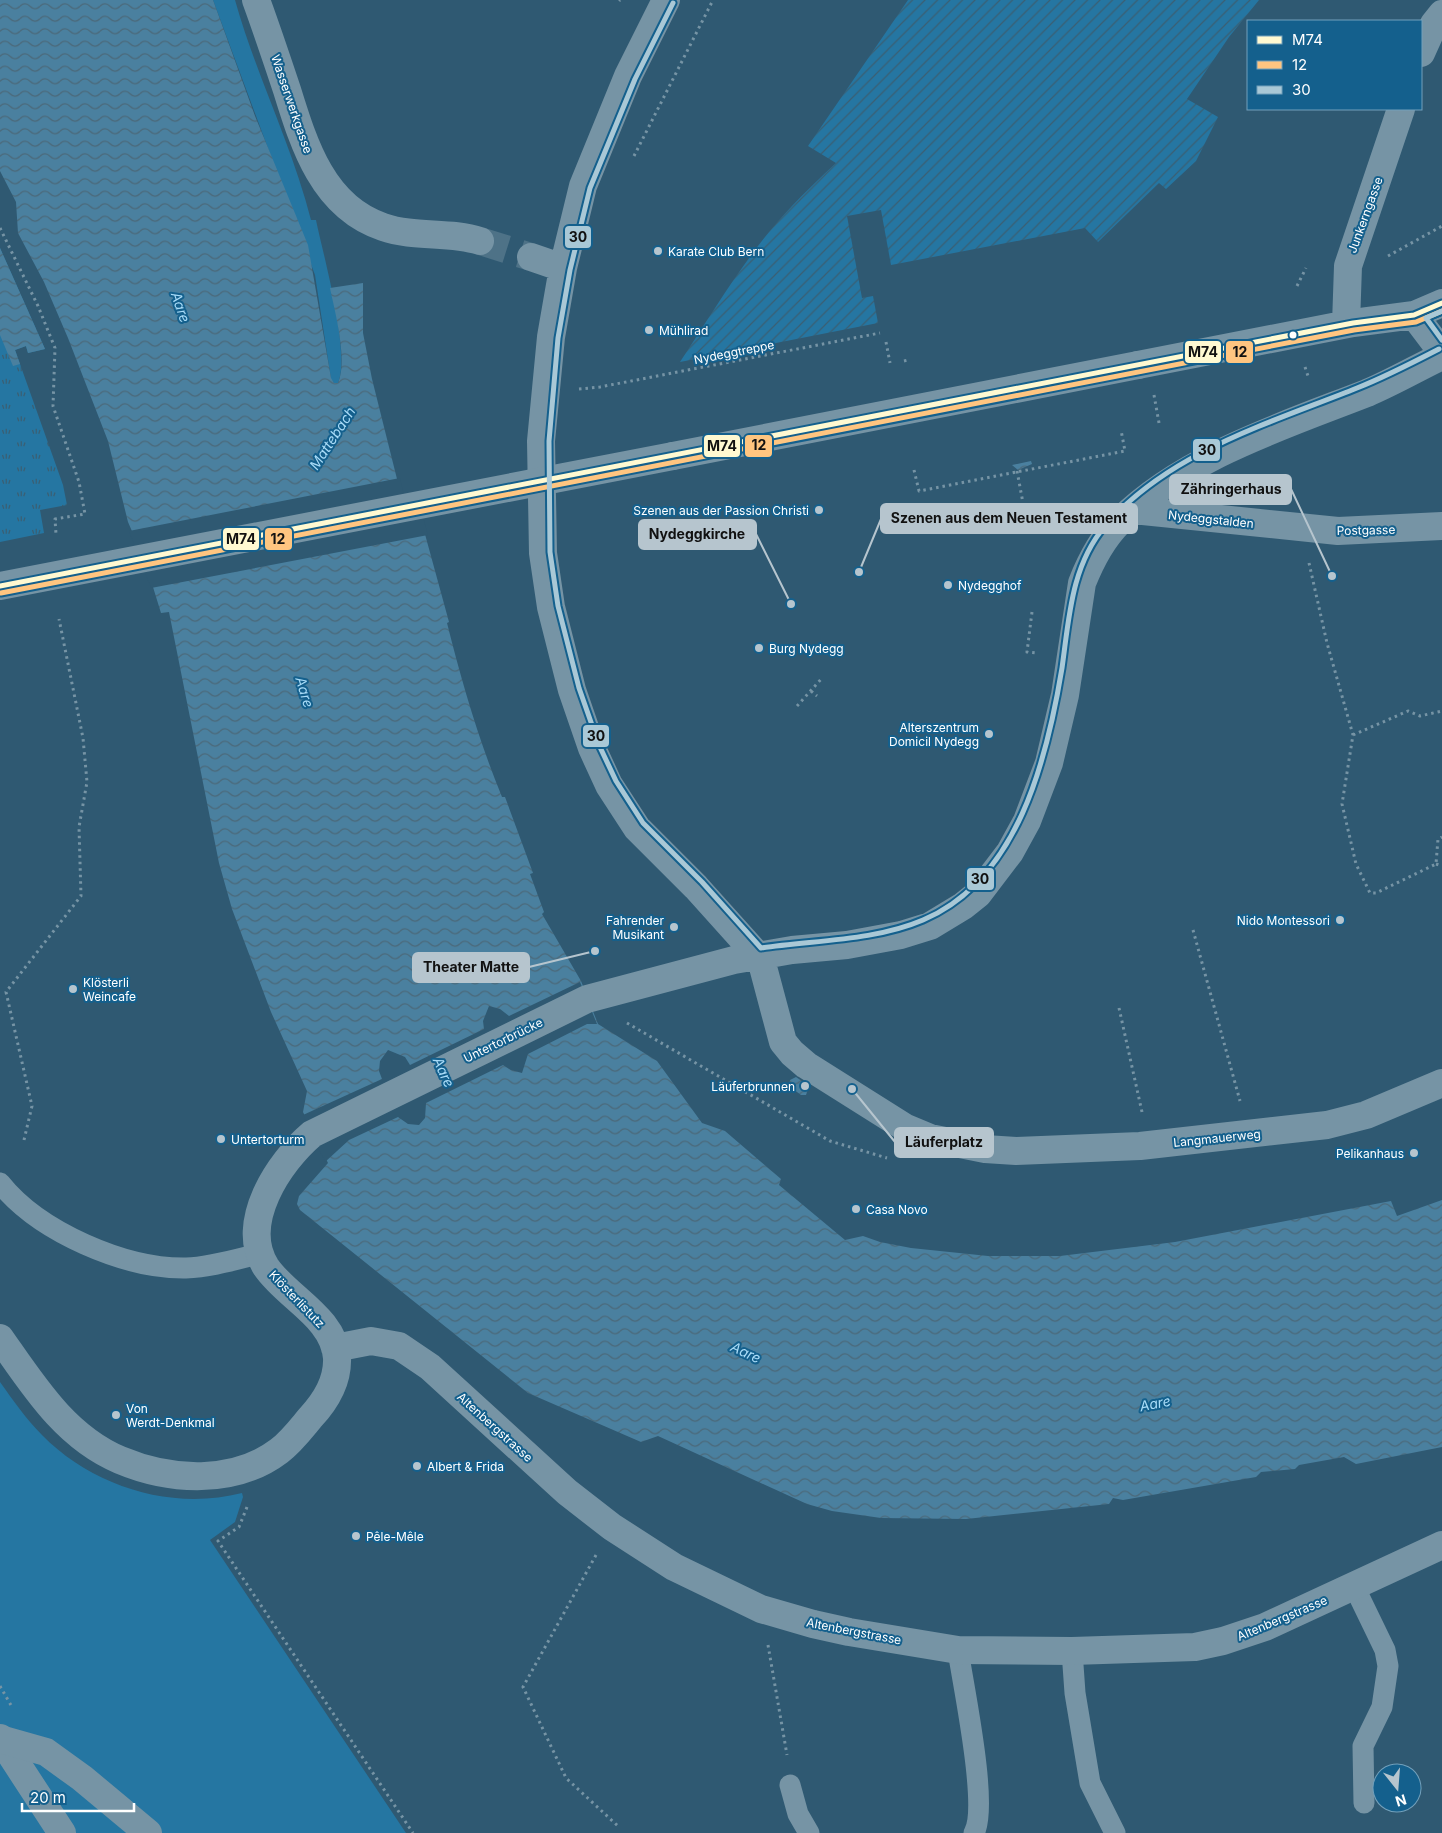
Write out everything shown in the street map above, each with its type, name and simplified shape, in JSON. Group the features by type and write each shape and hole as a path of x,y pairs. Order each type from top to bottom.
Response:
{"street":[{"name":"Wasserwerkgasse","path":"256,0 302,139 321,176 343,204 362,218 401,233 453,235 480,241"},
{"path":"666,0 628,76 584,186 556,303 546,388 541,458 541,525 546,579 563,657 592,748 609,785 629,817 696,886 758,956 847,945 901,935 930,926 978,894 1010,852 1027,821 1048,763 1065,695 1080,594 1089,566 1108,534 1133,510 1181,475 1270,429 1369,392 1442,356"},
{"path":"1422,51 1434,24 1442,14"},
{"name":"Junkerngasse","path":"1346,324 1348,266 1401,110"},
{"path":"531,256 564,268"},
{"path":"0,586 1346,324 1414,315 1442,303"},
{"path":"1414,315 1442,352"},
{"name":"Nydeggstalden","path":"1133,510 1290,528"},
{"name":"Postgasse","path":"1290,528 1375,531 1442,526"},
{"name":"Untertorbrücke","path":"312,1134 587,999 758,956"},
{"name":"Langmauerweg","path":"758,956 763,967 783,1042 806,1065 906,1128 930,1138 985,1149 1016,1151 1149,1145 1250,1136 1346,1121 1442,1083"},
{"name":"Klösterlistutz","path":"0,1338 46,1402 72,1429 92,1444 127,1463 167,1474 208,1476 237,1472 264,1461 281,1450 326,1398 336,1371 335,1348 326,1329 266,1267 262,1254 258,1224 263,1198 296,1150 312,1134"},
{"name":"Altenbergstrasse","path":"335,1348 361,1342 382,1342 399,1346 430,1367 567,1492 612,1526 674,1567 761,1609 822,1626 958,1650 1072,1651 1195,1646 1223,1641 1265,1627 1442,1545"},
{"path":"0,1739 62,1833"},
{"path":"0,1739 46,1752 82,1778 148,1833"}],"lane":[{"path":"0,1183 20,1205 44,1223 111,1255 162,1266 185,1268 262,1254"},
{"path":"1354,1586 1385,1650 1388,1666 1382,1707 1363,1746 1364,1803"},
{"path":"958,1650 978,1784 979,1819 974,1833"},
{"path":"1072,1651 1075,1693 1090,1783 1115,1833"},
{"path":"790,1785 798,1814 809,1833"}],"path":[{"path":"632,161 713,0"},
{"path":"1430,233 1442,226"},
{"path":"0,228 24,276 55,348 53,406 77,475 85,514 55,519 56,534"},
{"path":"1297,286 1306,268"},
{"name":"Nydeggtreppe","path":"591,388 880,333"},
{"path":"886,342 890,363"},
{"path":"1153,392 1159,423"},
{"path":"914,470 919,491 1125,451 1121,430"},
{"path":"1017,471 1023,504"},
{"path":"1317,596 1327,643 1353,735 1342,804 1356,864 1370,894 1376,893 1436,864 1442,866"},
{"path":"1032,612 1027,652 1040,654"},
{"path":"24,1140 32,1106 6,992 81,896 79,827 87,782 83,738 59,618"},
{"path":"797,706 823,677"},
{"path":"811,691 817,696"},
{"path":"1353,735 1408,711 1420,716 1442,711"},
{"path":"1436,864 1438,839 1442,837"},
{"path":"1192,930 1250,1136"},
{"path":"1119,1008 1149,1145"},
{"path":"623,1021 830,1141 890,1158"},
{"path":"247,1507 239,1527 218,1542 412,1833"},
{"path":"612,1526 523,1687 566,1778 619,1827"},
{"path":"761,1609 782,1713 790,1785"}],"green space":[{"path":"213,0 235,0 253,55 294,165 311,220 316,220 339,328 341,369 338,383 334,383 331,379 315,275"},
{"path":"908,0 1259,0 1229,37 1187,99 1218,117 1196,161 1166,189 1159,183 1098,242 1085,228 891,265 881,210 847,216 862,298 873,296 878,323 680,362 761,242 808,189 836,163 808,146"},
{"path":"0,248 45,349 28,353 26,346 15,350 63,485 67,505 40,510 44,533 0,542"},
{"path":"0,1382 25,1416 42,1435 62,1453 85,1469 109,1481 161,1496 188,1499 215,1498 242,1493 243,1497 235,1522 210,1540 406,1833 0,1833"}],"water":[{"path":"0,0 213,0 255,116 308,245 331,378 334,383 338,383 342,362 330,288 363,283 363,333 372,379 404,507 417,505 472,712 486,755 502,797 505,797 533,873 530,874 544,912 542,914 581,981 598,1024 657,1061 702,1123 725,1131 781,1179 779,1185 845,1240 863,1236 880,1242 911,1248 988,1256 1060,1256 1175,1242 1391,1201 1397,1216 1442,1200 1442,1447 1356,1464 1344,1457 1299,1465 1295,1469 1261,1472 1256,1477 1123,1500 1113,1498 1109,1504 966,1519 881,1518 832,1511 807,1504 658,1436 641,1442 528,1393 300,1210 297,1204 299,1196 328,1163 303,1112 307,1091 271,1012 232,909 219,863 169,612 161,613 145,561 128,522 108,441 44,282 18,233 16,202 0,171"},
{"path":"0,248 45,349 28,353 26,346 15,350 20,364 13,366 0,335"},
{"path":"1031,461 1032,464 1018,470 1012,465"},
{"name":"Läuferbrunnen","path":"796,1077 809,1086 806,1095 801,1095 789,1086 790,1080"}],"pier":[{"path":"400,478 406,505 419,503 428,535 151,588 129,531"},
{"path":"580,982 597,1024 587,1024 528,1054 522,1073 511,1070 503,1065 426,1103 425,1118 419,1125 408,1124 398,1117 349,1140 325,1162 303,1115 382,1079 379,1071 380,1061 388,1050 405,1057 410,1065 484,1029 483,1021 489,1006 500,1009 509,1016"}],"tunnel":[{"path":"480,241 531,257"}],"transit line":[{"name":"30","path":"673,3 635,79 590,188 570,270 558,338 549,441 550,552 558,606 579,688 599,745 616,781 643,823 702,882 761,948 844,939 884,932 923,920 956,901 983,877 1005,847 1022,813 1036,777 1056,703 1073,594 1078,576 1085,558 1105,526 1131,500 1159,478 1222,442 1357,388 1409,365 1439,349"},
{"name":"M74","path":"0,586 1353,323 1414,315 1442,303"},
{"name":"12","path":"1,593 1354,330 1416,322 1442,311"},
{"name":"30","path":"1442,311 1426,318 1442,340"}],"place":[{"name":"Karate Club Bern","path":"658,251"},
{"name":"Mühlirad","path":"649,330"},
{"name":"Szenen aus der Passion Christi","path":"819,510"},
{"name":"Szenen aus dem Neuen Testament","path":"859,572"},
{"name":"Zähringerhaus","path":"1332,576"},
{"name":"Nydegghof","path":"948,585"},
{"name":"Nydeggkirche","path":"791,604"},
{"name":"Burg Nydegg","path":"759,648"},
{"name":"Alterszentrum Domicil Nydegg","path":"989,734"},
{"name":"Nido Montessori","path":"1340,920"},
{"name":"Fahrender Musikant","path":"674,927"},
{"name":"Theater Matte","path":"595,951"},
{"name":"Klösterli Weincafe","path":"73,989"},
{"name":"Läuferbrunnen","path":"805,1086"},
{"name":"Läuferplatz","path":"852,1089"},
{"name":"Untertorturm","path":"221,1139"},
{"name":"Pelikanhaus","path":"1414,1153"},
{"name":"Casa Novo","path":"856,1209"},
{"name":"Von Werdt-Denkmal","path":"116,1415"},
{"name":"Albert & Frida","path":"417,1466"},
{"name":"Pêle-Mêle","path":"356,1536"}],"water label":[{"name":"Aare","path":"181,307"},
{"name":"Mattebach","path":"332,438"},
{"name":"Aare","path":"305,692"},
{"name":"Aare","path":"444,1072"},
{"name":"Aare","path":"746,1352"},
{"name":"Aare","path":"1155,1403"}]}
